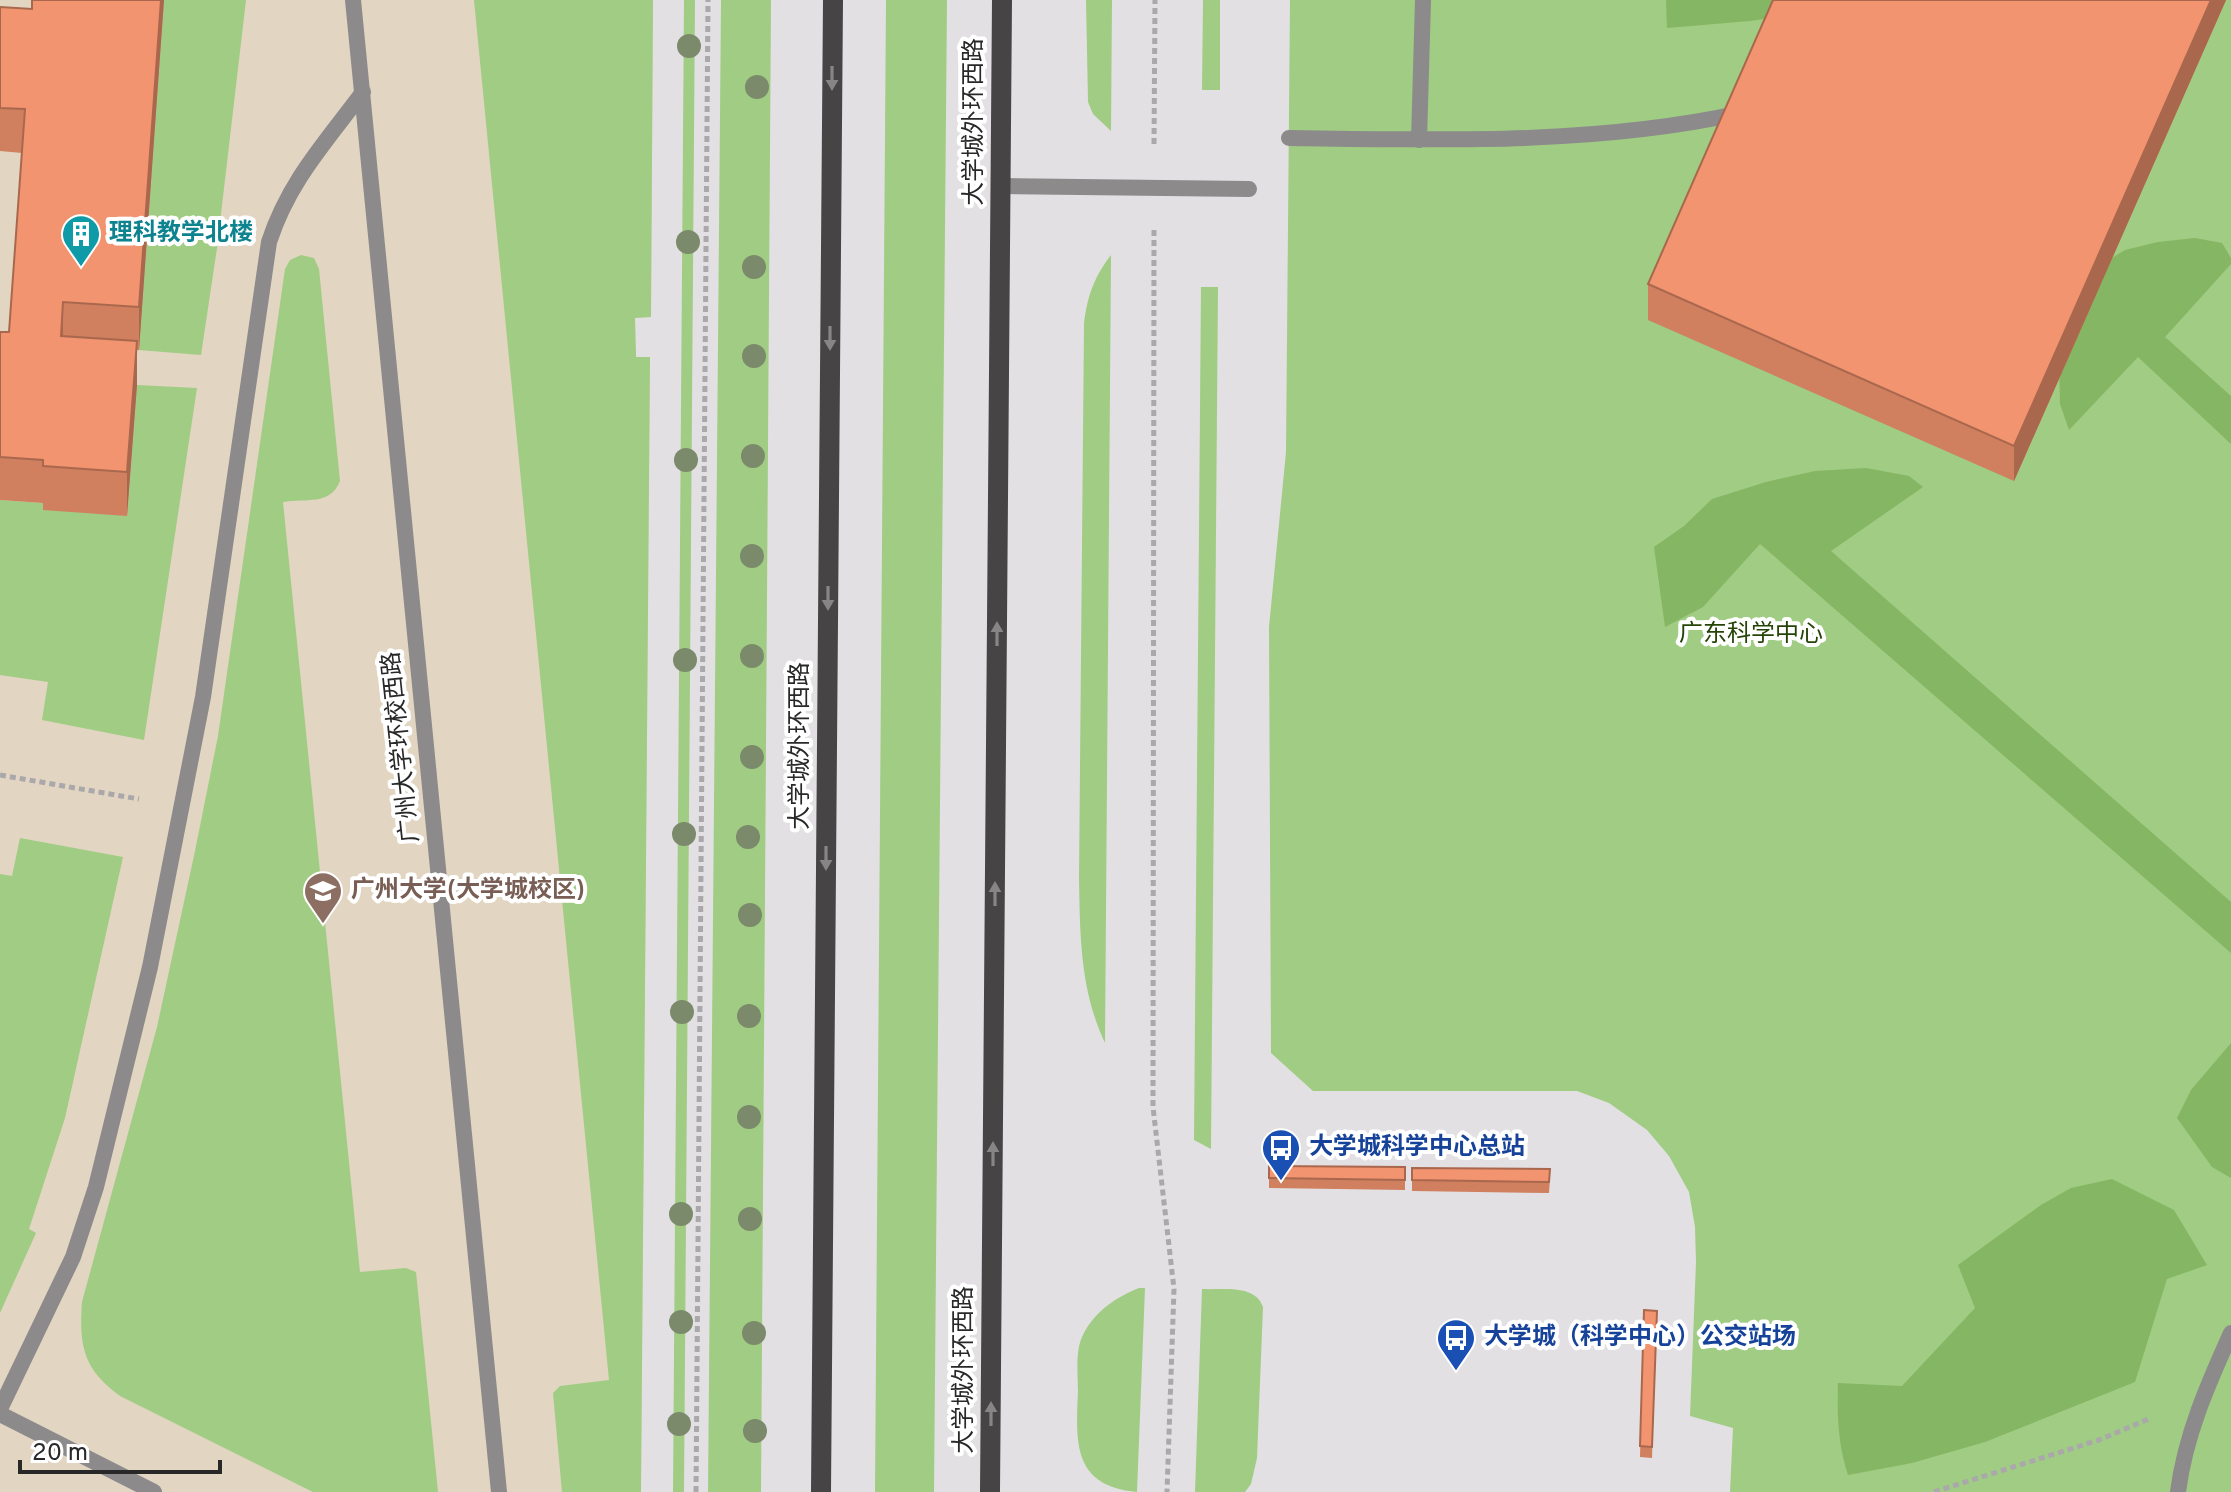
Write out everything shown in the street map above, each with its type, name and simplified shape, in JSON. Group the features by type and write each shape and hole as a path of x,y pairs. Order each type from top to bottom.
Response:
{"main road":[{"name":"大学城外环西路","path":"821,1492 833,0"},
{"name":"大学城外环西路","path":"990,1492 1002,0"}],"lane":[{"name":"广州大学环校西路","path":"353,0 499,1492"},
{"path":"1419,140 1423,0"},
{"path":"154,1492 0,1412 73,1257 96,1187 150,967 183,808 216,613 269,242 286,197 363,92"},
{"path":"1289,138 1419,140 1546,136 1687,125 1758,110"},
{"path":"1001,186 1249,189"},
{"path":"2178,1492 2181,1469 2203,1396 2231,1333"}],"path":[{"path":"696,1492 708,0"},
{"path":"1154,143 1155,0"},
{"path":"1154,233 1153,1107 1174,1289 1167,1492"},
{"path":"0,775 183,808"},
{"path":"1934,1492 2099,1440 2203,1396"}],"shaded area":[{"name":"广州大学(大学城校区)","path":"0,0 653,0 651,317 635,318 636,357 650,357 641,1492 0,1492"}],"green space":[{"path":"164,0 246,0 217,248 201,355 139,350"},
{"path":"474,0 653,0 651,317 635,318 636,357 650,357 641,1492 562,1492 553,1393 560,1386 609,1380"},
{"path":"684,0 695,0 684,1492 673,1492"},
{"path":"721,0 771,0 761,1492 708,1492"},
{"path":"886,0 947,0 934,1492 875,1492"},
{"path":"1086,0 1112,0 1111,131 1093,114 1088,102"},
{"path":"1203,0 1220,0 1220,90 1202,90"},
{"name":"广东科学中心","path":"1290,0 2231,0 2231,1492 1730,1492 1733,1428 1690,1416 1696,1262 1695,1227 1689,1192 1669,1156 1647,1130 1609,1103 1577,1091 1313,1091 1271,1053 1269,627 1286,452"},
{"path":"1666,0 1888,0 1750,21 1667,28"},
{"path":"2195,238 2222,243 2231,264 2165,337 2231,396 2231,444 2138,357 2069,430 2060,404 2059,361 2092,270 2125,250"},
{"path":"301,255 314,258 319,269 340,481 336,489 324,498 283,502 360,1272 406,1268 416,1272 438,1492 313,1492 120,1396 91,1366 81,1331 82,1302 157,1027 195,851 218,736 285,269 290,260"},
{"path":"1111,255 1105,1043 1086,983 1079,878 1084,324 1092,288"},
{"path":"1201,287 1218,287 1211,1149 1194,1140"},
{"path":"137,385 197,388 144,740 42,720 48,682 0,675 0,500 127,516"},
{"path":"1866,468 1909,476 1923,487 1831,551 2231,902 2231,953 1760,544 1703,607 1665,627 1654,547 1684,526 1712,499 1815,471"},
{"path":"20,838 123,857 65,1118 29,1229 36,1233 0,1313 0,874 12,876"},
{"path":"2231,1043 2231,1178 2212,1167 2177,1118 2191,1090"},
{"path":"2112,1179 2174,1210 2207,1265 2167,1279 2135,1382 1985,1442 1912,1463 1848,1475 1839,1430 1838,1383 1902,1386 1975,1308 1958,1265 2041,1205 2071,1188"},
{"path":"1139,1288 1145,1288 1137,1492 1100,1481 1089,1471 1082,1458 1077,1427 1080,1341 1099,1312"},
{"path":"1202,1289 1246,1291 1263,1307 1257,1458 1251,1484 1245,1492 1195,1492"}],"building":[{"name":"理科教学北楼","path":"32,0 161,0 139,307 63,302 61,336 137,341 127,472 43,466 43,460 0,457 0,332 9,332 25,109 0,108 0,7 32,9"},
{"path":"1773,0 2211,0 2014,446 1648,284"},
{"path":"1269,1166 1405,1167 1405,1180 1269,1178"},
{"path":"1412,1168 1550,1169 1549,1182 1412,1180"},
{"path":"1644,1310 1657,1311 1652,1447 1640,1446"}],"place":[{"name":"理科教学北楼","path":"81,268"},
{"name":"广州大学(大学城校区)","path":"323,925"},
{"name":"大学城科学中心总站","path":"1281,1182"},
{"name":"大学城（科学中心）公交站场","path":"1456,1372"}]}
